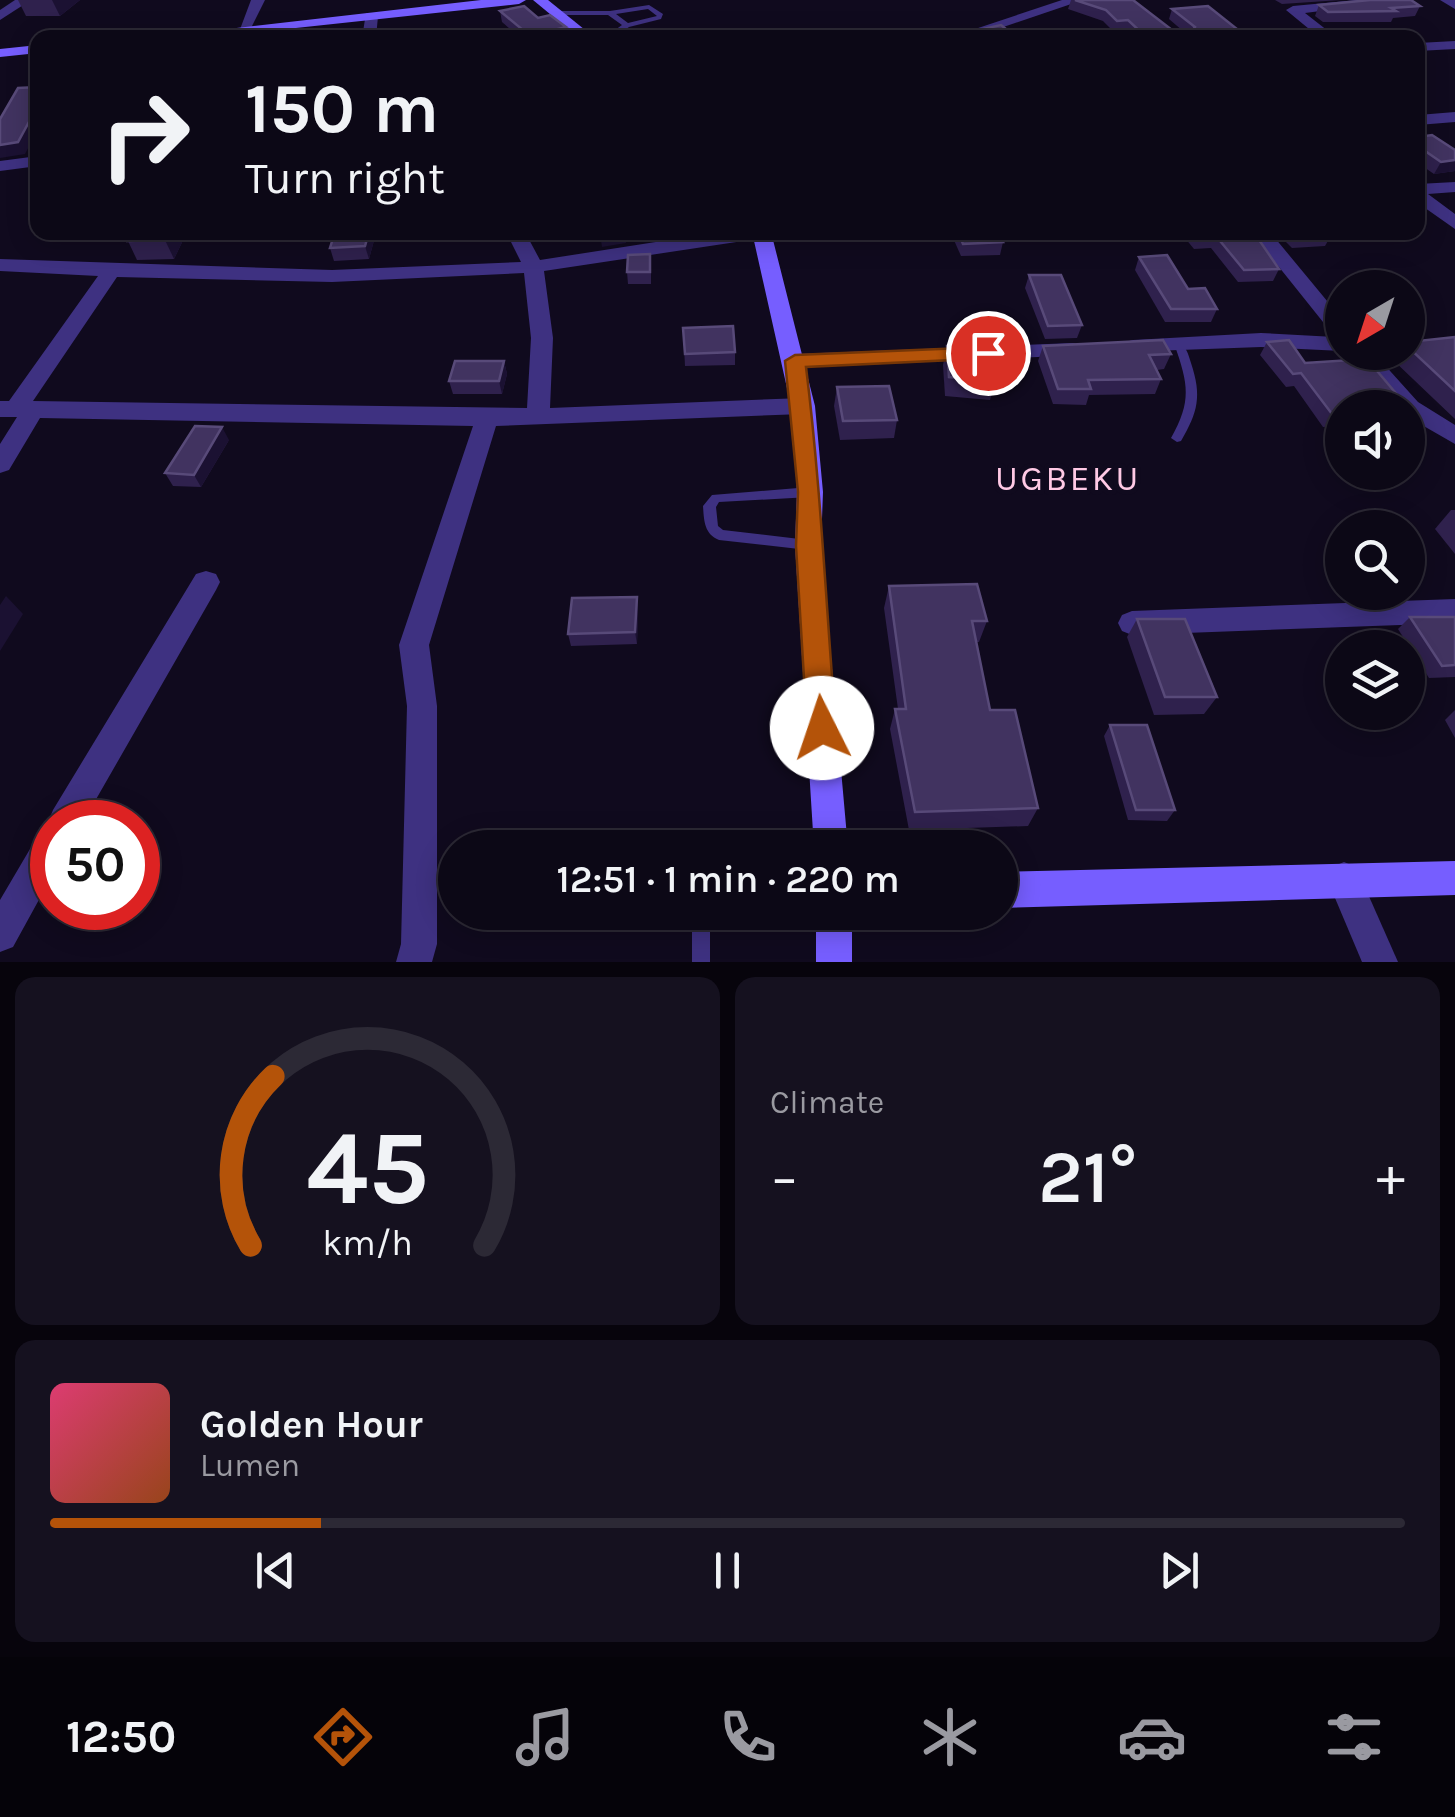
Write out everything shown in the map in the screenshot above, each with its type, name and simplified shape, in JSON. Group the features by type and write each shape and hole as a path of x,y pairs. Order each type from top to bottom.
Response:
{"main road":[{"path":"249,30 381,10 519,0"},
{"path":"540,0 578,30"},
{"path":"0,52 30,50"},
{"path":"764,240 803,406 810,492 808,546 830,830"},
{"path":"1018,889 1455,878"},
{"path":"829,930 834,962"}],"street":[{"path":"0,0 23,0"},
{"path":"0,16 23,0"},
{"path":"237,30 258,0"},
{"path":"980,30 1076,0"},
{"path":"1447,0 1455,4"},
{"path":"1319,30 1293,10 1376,2"},
{"path":"990,27 994,30"},
{"path":"1425,47 1455,45"},
{"path":"1425,119 1455,117"},
{"path":"0,166 30,159"},
{"path":"1425,191 1455,187"},
{"path":"1425,198 1455,223"},
{"path":"520,240 534,266 542,338 538,417"},
{"path":"0,265 232,276 342,275 534,266 708,240"},
{"path":"1267,240 1325,311"},
{"path":"0,464 17,409 111,271"},
{"path":"795,361 1261,340 1325,343"},
{"path":"1376,370 1410,408 1455,436"},
{"path":"17,409 487,418 803,406"},
{"path":"414,962 419,944 422,706 414,645 487,418"},
{"path":"78,800 206,582"},
{"path":"1132,623 1455,610"},
{"path":"1344,879 1380,962"},
{"path":"0,934 30,882"}],"lane":[{"path":"557,13 610,14 649,8 661,14 660,18 619,30"},
{"path":"610,14 627,25"},
{"path":"1177,438 1191,415 1196,392 1180,346"},
{"path":"808,546 719,534 712,528 709,506 716,498 810,492"},
{"path":"701,930 701,962"}],"building":[{"path":"1075,0 1133,0 1172,30 1139,30 1128,20 1117,21 1106,10"},
{"path":"1411,0 1420,6 1391,8 1396,11 1328,12 1319,5"},
{"path":"524,6 538,18 550,15 566,27 523,30 500,11"},
{"path":"1208,6 1238,30 1193,30 1195,27 1172,9"},
{"path":"1001,25 1007,30 978,30"},
{"path":"30,87 30,120 18,142 0,145 0,119 18,88"},
{"path":"1432,135 1455,150 1455,160 1441,162 1425,151 1425,136"},
{"path":"332,240 367,240 365,246 330,248"},
{"path":"961,240 1003,242 963,244"},
{"path":"1219,240 1259,240 1279,269 1244,270"},
{"path":"650,254 650,272 627,272 628,255"},
{"path":"1167,255 1188,289 1205,288 1217,309 1171,309 1139,257"},
{"path":"1029,275 1061,275 1082,325 1048,326"},
{"path":"733,326 735,352 685,354 683,328"},
{"path":"1455,337 1455,391 1425,363 1425,340"},
{"path":"1163,340 1171,354 1149,355 1161,379 1088,380 1091,389 1058,389 1043,346"},
{"path":"1289,340 1305,363 1325,362 1325,370 1376,370 1393,390 1325,390 1325,405 1301,373 1293,374 1267,342"},
{"path":"990,344 995,381 949,377 947,346"},
{"path":"455,361 504,361 499,381 449,381"},
{"path":"889,386 897,420 843,421 837,387"},
{"path":"195,426 222,427 194,475 165,473"},
{"path":"977,584 987,621 972,621 990,710 1015,710 1038,808 915,812 895,709 906,709 889,586"},
{"path":"637,597 635,632 568,634 572,598"},
{"path":"1410,617 1455,617 1455,665 1442,666 1425,640 1425,630 1418,630"},
{"path":"1137,619 1185,619 1217,697 1165,697"},
{"path":"1110,725 1147,725 1175,810 1136,810"}],"district":[{"name":"UGBEKU","path":"1068,478"}],"route":[{"path":"822,728 808,546 810,492 795,361 988,353"}]}
